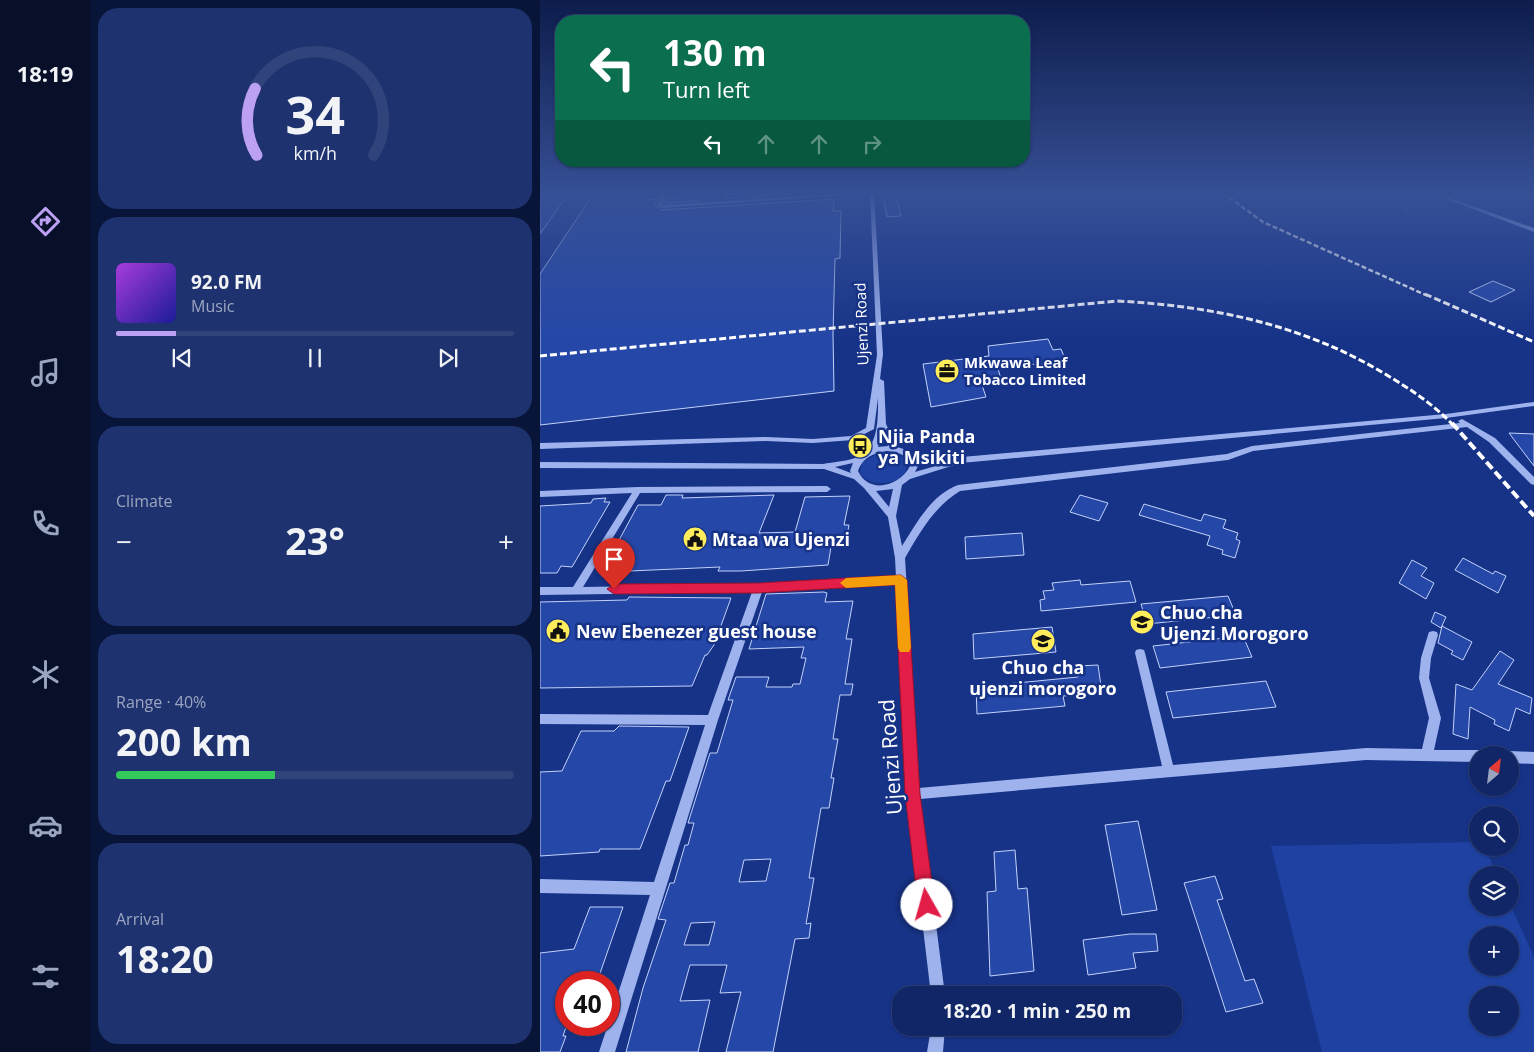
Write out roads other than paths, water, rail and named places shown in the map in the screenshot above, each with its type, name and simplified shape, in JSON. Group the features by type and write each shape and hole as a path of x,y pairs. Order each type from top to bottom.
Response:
{"street":[{"name":"Ujenzi Road","path":"874,242 882,424"},
{"path":"540,446 766,439 813,441 852,438 870,429 880,354"},
{"path":"540,465 823,466 860,459 872,452 894,449 911,456 962,460 1454,415 1534,404"},
{"path":"1454,415 1492,440 1534,482"},
{"path":"882,424 894,449"},
{"path":"872,452 882,424"},
{"path":"900,558 935,504 946,494 958,488 1228,457 1252,450 1467,425"},
{"path":"910,476 914,466 911,456"},
{"path":"855,477 854,471 860,459"},
{"path":"867,486 882,488 898,485 910,476 962,460"},
{"path":"823,466 855,477 867,486 892,516"},
{"path":"892,516 898,485"},
{"path":"540,494 638,490 827,489"},
{"path":"577,590 638,490"},
{"name":"Ujenzi Road","path":"892,516 900,558 913,794 937,986"},
{"path":"540,591 758,588 901,580"},
{"path":"607,1052 712,720 758,588"},
{"path":"1427,755 1435,718 1424,678 1426,658 1433,635"},
{"path":"1140,653 1169,772"},
{"path":"540,719 712,720"},
{"path":"913,794 1366,754 1469,756"},
{"path":"1519,757 1534,758"},
{"path":"540,886 658,889"},
{"path":"935,1052 937,1036"}],"railway":[{"path":"1308,242 1428,296"},
{"path":"1425,294 1534,342"},
{"path":"540,356 1117,301 1189,308 1258,321 1292,331 1358,359 1399,382 1431,405 1453,425"},
{"path":"1452,423 1534,516"}],"place":[{"name":"Mkwawa Leaf Tobacco Limited","path":"947,371"},
{"name":"Njia Panda ya Msikiti","path":"860,446"},
{"name":"Mtaa wa Ujenzi","path":"695,539"},
{"name":"Chuo cha Ujenzi Morogoro","path":"1142,622"},
{"name":"New Ebenezer guest house","path":"558,631"},
{"name":"Chuo cha ujenzi morogoro","path":"1043,641"}]}
